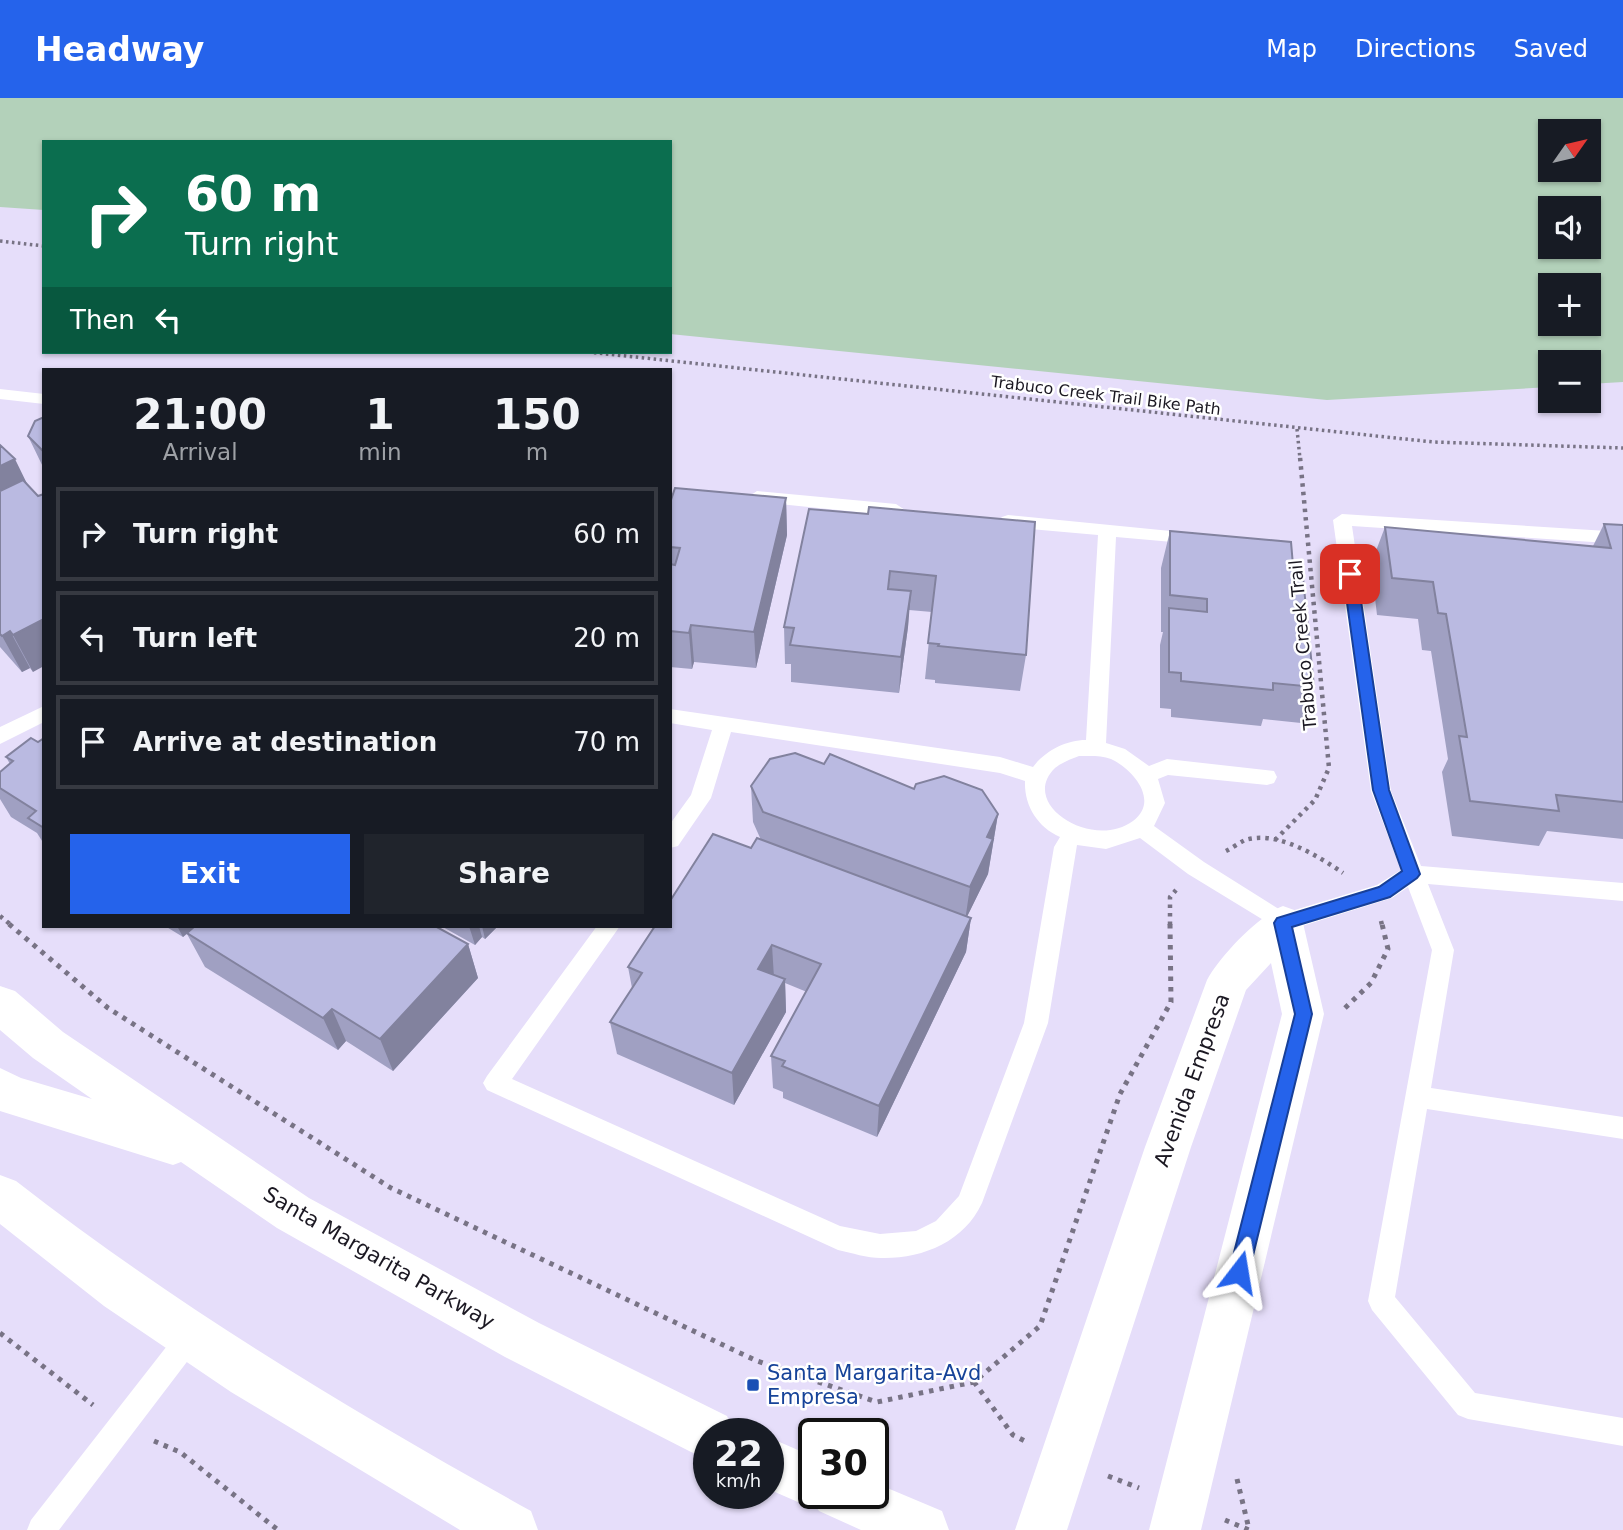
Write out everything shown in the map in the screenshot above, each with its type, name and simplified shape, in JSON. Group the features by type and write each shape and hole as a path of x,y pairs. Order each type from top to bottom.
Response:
{"main road":[{"name":"Avenida Empresa","path":"1041,1530 1168,1147 1228,980 1283,923"},
{"path":"1175,1530 1303,1014 1283,923"},
{"name":"Santa Margarita Parkway","path":"0,1004 48,1045 293,1213 522,1340 693,1426"},
{"path":"0,1087 8,1094 209,1155"},
{"path":"0,1196 60,1246 190,1337 379,1456 512,1530"},
{"path":"874,1509 923,1530"}],"lane":[{"path":"0,394 42,399"},
{"path":"738,495 916,512"},
{"path":"984,519 1210,539"},
{"path":"1623,538 1342,520 1381,790 1443,950 1381,1301 1468,1405 1623,1432"},
{"path":"1096,748 1107,531"},
{"path":"0,736 42,714"},
{"path":"672,716 1000,765 1035,776"},
{"path":"672,837 701,798 724,722"},
{"path":"1076,748 1116,752 1133,762 1146,775 1153,788 1155,803 1151,817 1141,828 1126,836 1109,840 1090,840 1072,835 1044,816 1036,803 1033,790 1035,776 1044,763 1058,754 1076,748"},
{"path":"1146,775 1167,767 1267,778"},
{"path":"1141,828 1196,868 1283,923 1384,892 1412,874 1623,892"},
{"path":"608,928 495,1083 838,1238 880,1246 918,1243 945,1230 969,1203 1036,1023 1065,847 1072,835"},
{"path":"1418,1097 1623,1128"},
{"path":"41,1530 190,1337"}],"path":[{"path":"0,242 42,246"},
{"name":"Trabuco Creek Trail Bike Path","path":"608,354 1433,442 1623,448"},
{"name":"Trabuco Creek Trail","path":"1275,840 1315,800 1329,768 1297,429"},
{"path":"0,916 108,1008 391,1188 757,1361 877,1402 974,1382 1040,1326 1120,1094 1171,1002 1170,897 1196,868 1247,840 1275,840 1327,861 1374,895 1388,949 1371,983 1346,1005 1343,1018"},
{"path":"1234,1469 1249,1529"}],"green space":[{"path":"0,98 1623,98 1623,382 1601,383 1601,350 1538,350 1538,388 1327,400 672,334 672,140 42,140 42,210 0,207"}],"building":[{"path":"42,418 42,450 28,436 35,421"},
{"path":"0,445 15,459 0,466"},
{"path":"23,480 38,496 42,495 42,620 13,635 10,631 2,636 0,634 0,491"},
{"path":"675,488 786,498 754,632 691,625 689,633 672,631 672,564 675,565 680,548 672,547 672,497"},
{"path":"869,507 1035,522 1026,655 928,643 936,576 890,571 888,589 911,591 901,657 790,645 794,628 784,627 809,509 868,514"},
{"path":"1604,524 1623,525 1623,802 1556,795 1559,811 1470,801 1459,736 1467,737 1446,614 1438,613 1433,582 1392,578 1385,527 1611,548"},
{"path":"1170,531 1291,542 1294,577 1303,578 1314,687 1273,683 1273,690 1181,681 1181,673 1169,672 1169,608 1207,612 1207,599 1170,595"},
{"path":"31,738 38,742 42,739 42,827 28,818 36,811 0,788 0,772 13,761 6,757"},
{"path":"795,753 824,764 830,754 914,789 916,784 944,776 982,790 998,814 987,837 993,839 970,887 763,812 751,786 770,759"},
{"path":"713,834 751,848 757,838 971,918 879,1106 782,1066 785,1061 771,1056 821,964 772,945 758,969 785,979 732,1073 610,1022 642,973 628,967 654,928 672,928 672,898"},
{"path":"193,928 439,928 468,944 380,1039 332,1009 323,1018 187,933"}],"place":[{"name":"Santa Margarita-Avd Empresa","path":"753,1385"}],"route":[{"path":"1239,1272 1303,1014 1283,923 1384,892 1412,874 1381,790 1350,574"}]}
